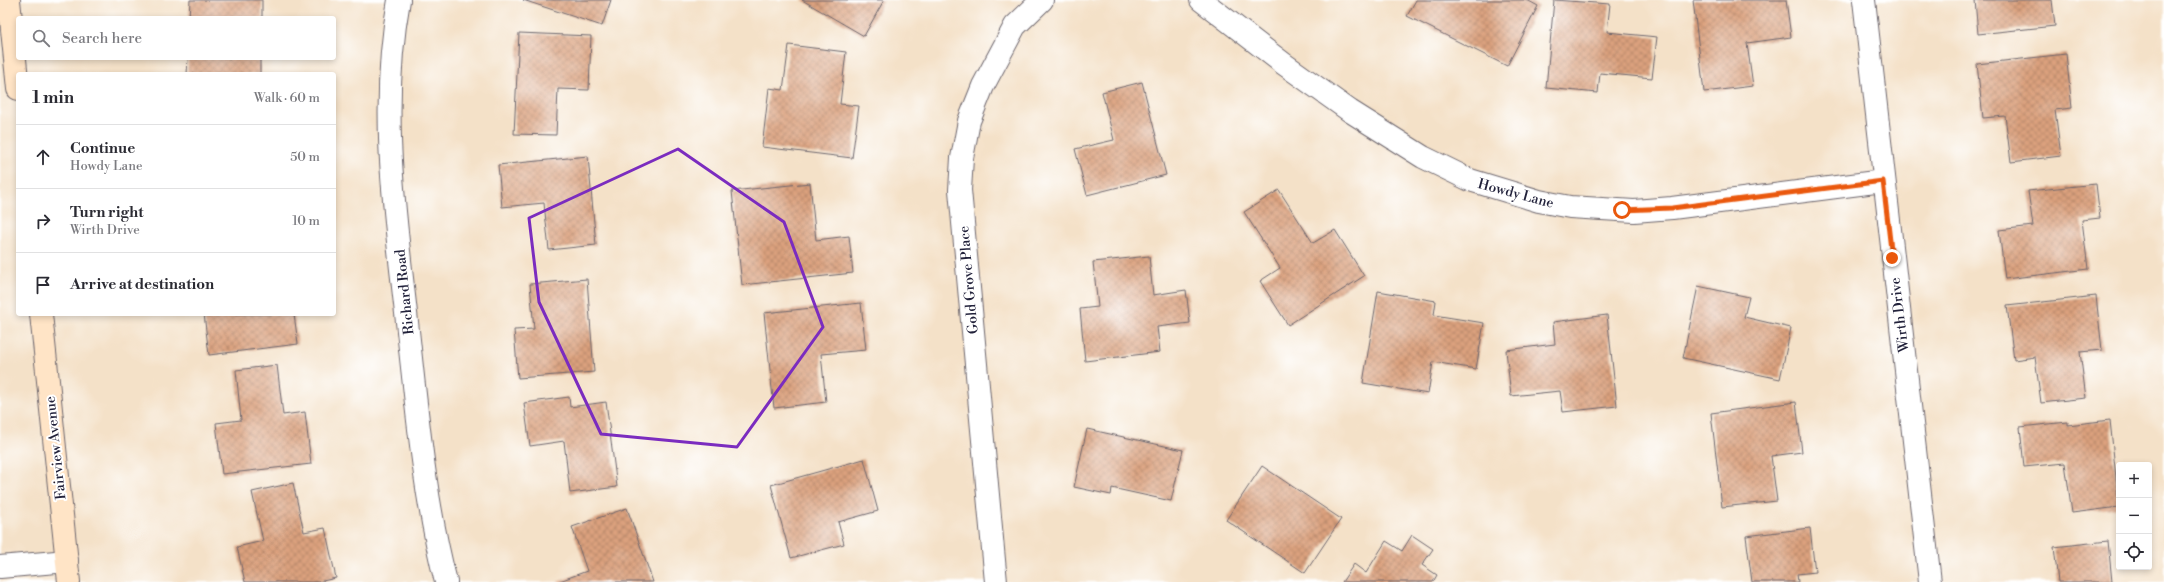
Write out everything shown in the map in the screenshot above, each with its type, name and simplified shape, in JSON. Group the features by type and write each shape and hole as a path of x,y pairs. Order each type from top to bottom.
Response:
{"street":[{"path":"9,0 16,72"},
{"name":"Richard Road","path":"399,0 390,70 388,116 390,170 425,480 435,538 446,582"},
{"name":"Gold Grove Place","path":"996,582 960,190 962,158 969,121 983,86 1015,26 1042,0"},
{"name":"Howdy Lane","path":"1202,0 1284,64 1350,111 1423,157 1470,180 1539,201 1570,207 1634,211 1672,208 1883,181"},
{"name":"Wirth Drive","path":"1864,0 1883,181 1930,582"},
{"name":"Fairview Avenue","path":"41,316 68,572"},
{"path":"0,567 68,572"}],"highlighted area":[{"path":"678,149 784,222 823,327 737,447 601,434 539,302 529,218"}],"building":[{"path":"190,0 262,0 262,16 189,16"},
{"path":"523,0 611,0 602,26"},
{"path":"802,0 884,0 864,36"},
{"path":"1416,0 1527,0 1538,6 1507,66 1407,16"},
{"path":"1554,0 1610,4 1607,32 1657,37 1652,78 1600,73 1598,93 1546,88"},
{"path":"1693,0 1786,0 1791,37 1747,43 1753,86 1704,92"},
{"path":"1975,0 2052,0 2055,26 1978,34"},
{"path":"519,33 591,36 589,90 558,89 556,135 514,134"},
{"path":"789,45 846,52 840,104 859,106 852,158 762,147 769,88 783,90"},
{"path":"2066,54 2072,108 2055,110 2061,156 2011,162 2005,116 1983,118 1977,64"},
{"path":"188,60 260,60 260,72 187,72"},
{"path":"1142,82 1166,175 1087,195 1075,149 1114,140 1102,92"},
{"path":"588,156 596,245 549,250 544,203 502,207 498,165"},
{"path":"810,183 816,240 849,236 853,273 742,285 732,191"},
{"path":"2096,184 2100,218 2082,220 2088,269 2005,279 1999,230 2033,226 2028,191"},
{"path":"1279,190 1313,243 1335,230 1364,276 1288,325 1260,281 1280,268 1244,212"},
{"path":"1149,256 1153,295 1186,290 1190,323 1157,327 1160,352 1085,361 1080,309 1098,307 1093,262"},
{"path":"587,279 594,372 518,378 514,330 534,329 530,284"},
{"path":"1698,286 1749,297 1744,317 1791,328 1780,379 1683,358"},
{"path":"1378,291 1436,301 1434,315 1484,323 1476,369 1433,362 1428,394 1363,383"},
{"path":"2096,296 2102,350 2080,352 2086,398 2041,403 2035,357 2014,360 2007,306"},
{"path":"861,303 866,350 821,354 826,402 774,408 764,313"},
{"path":"1607,315 1617,406 1563,412 1560,391 1511,396 1506,350 1555,344 1553,322"},
{"path":"204,316 294,316 298,344 209,355"},
{"path":"277,365 283,415 305,412 311,464 222,474 216,423 241,420 236,370"},
{"path":"569,397 570,407 606,402 617,487 570,493 564,441 530,446 524,403"},
{"path":"1796,402 1802,452 1771,456 1777,501 1722,507 1711,413"},
{"path":"2110,420 2116,478 2116,507 2072,513 2065,463 2024,467 2020,427 2068,422 2068,425"},
{"path":"1087,429 1183,450 1171,501 1112,488 1111,495 1074,487"},
{"path":"864,459 878,511 838,522 844,544 791,558 771,485"},
{"path":"1262,466 1341,519 1305,573 1226,520"},
{"path":"293,483 304,532 325,528 336,578 318,582 245,582 237,547 263,541 252,492"},
{"path":"627,508 653,582 557,582 587,571 572,527"},
{"path":"1810,528 1815,572 1797,574 1798,582 1752,582 1746,536"},
{"path":"1412,535 1433,549 1422,565 1437,575 1433,582 1342,582 1354,564 1366,573 1386,541 1402,551"},
{"path":"2108,541 2112,582 2058,582 2054,547"}],"route":[{"path":"1622,210 1634,211 1672,208 1883,181 1892,258"}]}
